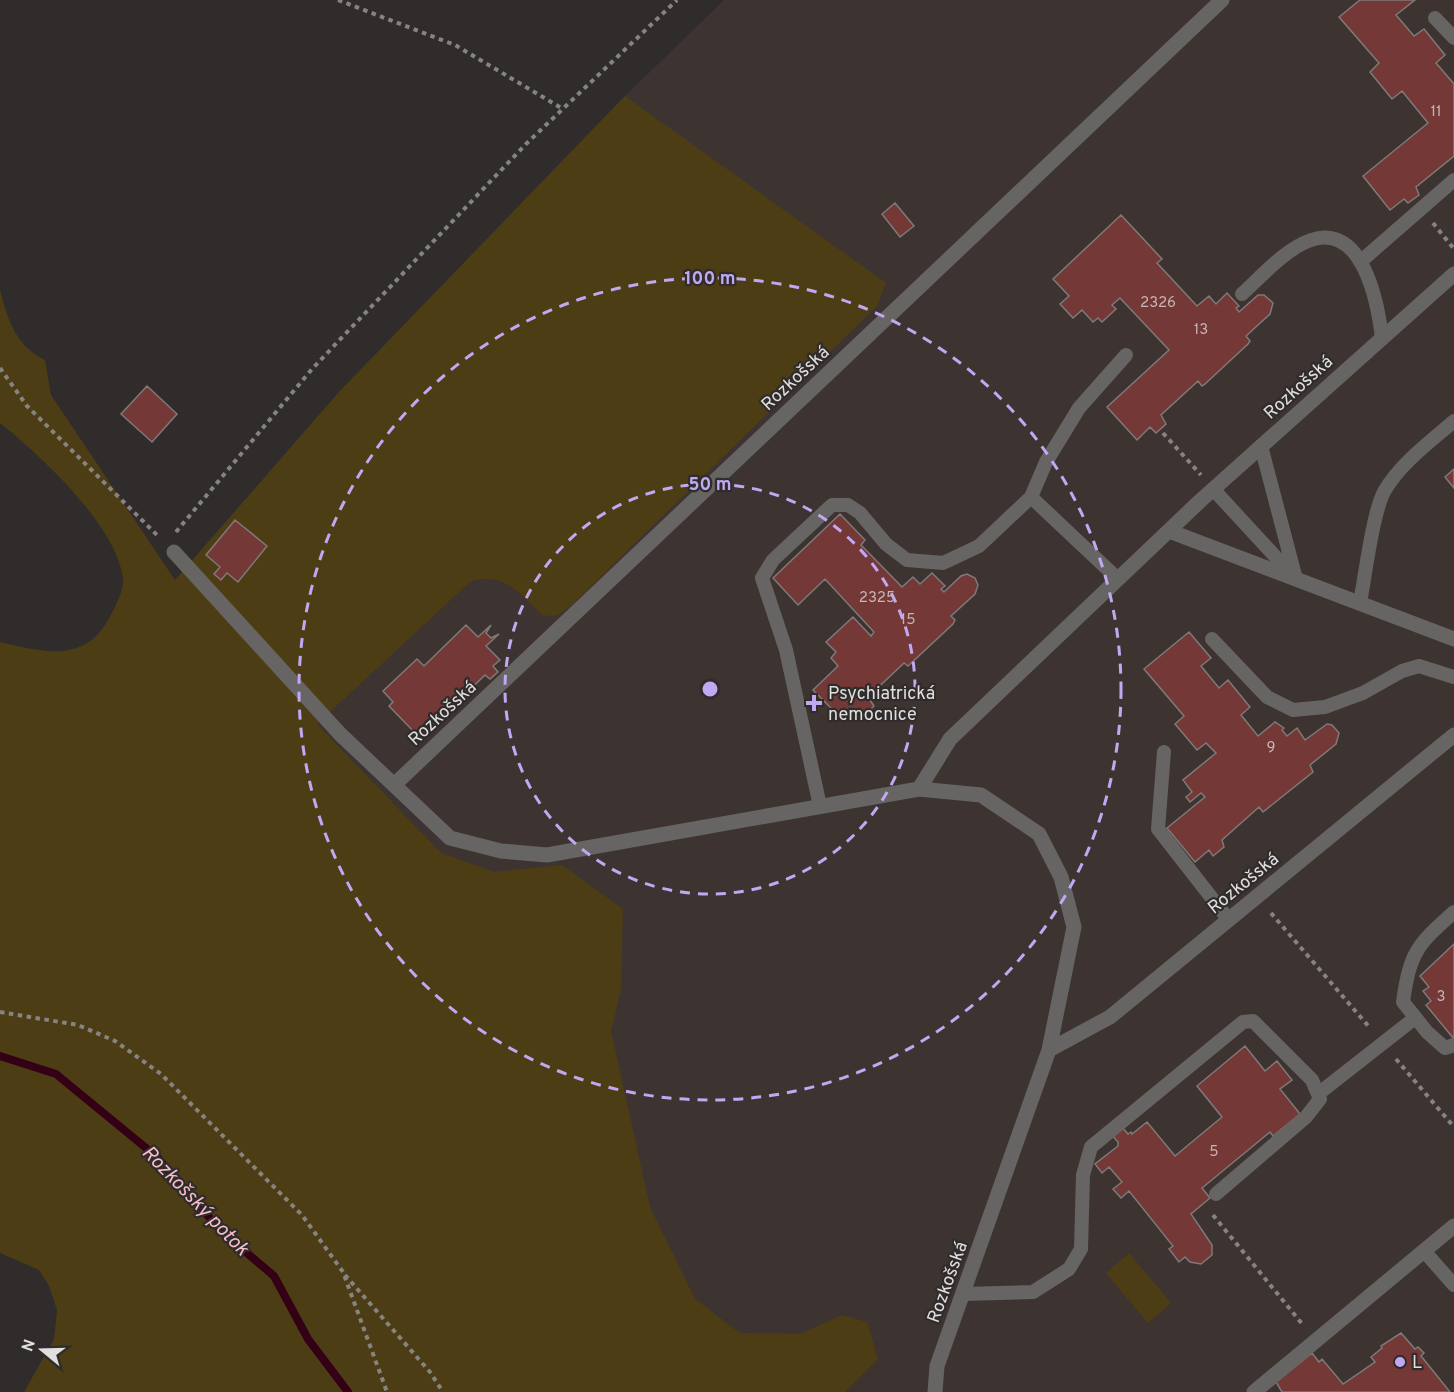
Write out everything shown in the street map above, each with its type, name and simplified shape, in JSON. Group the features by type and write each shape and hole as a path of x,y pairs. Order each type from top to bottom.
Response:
{"street":[{"name":"Rozkošská","path":"394,785 1222,0"},
{"name":"Rozkošská","path":"919,789 950,739 1213,489 1454,274"},
{"path":"1169,531 1454,639"},
{"name":"Rozkošská","path":"170,548 340,734 450,837 501,851 547,855 919,789 981,795 1039,834 1061,877 1074,927 1049,1050 937,1366 935,1392"},
{"name":"Rozkošská","path":"1049,1050 1110,1017 1454,735"},
{"path":"1254,1392 1454,1226"}],"lane":[{"path":"1435,18 1454,38"},
{"path":"1360,262 1454,180"},
{"path":"1242,294 1287,255 1311,240 1327,238 1346,246 1367,274 1377,303 1382,338"},
{"path":"820,806 786,650 762,578 773,560 832,505 848,505 860,513 886,544 907,560 943,563 980,546 1031,497 1046,462 1078,408 1126,355"},
{"path":"1360,603 1378,507 1385,490 1416,454 1454,421"},
{"path":"1261,446 1296,579"},
{"path":"1213,489 1296,579"},
{"path":"1031,497 1118,579"},
{"path":"1212,639 1267,697 1293,710 1325,707 1363,693 1402,671 1419,666 1454,676"},
{"path":"1164,752 1158,829 1229,920"},
{"path":"1454,912 1420,943 1407,974 1403,1002 1427,1032 1445,1047 1454,1046"},
{"path":"1318,1094 1415,1018"},
{"path":"963,1293 1034,1292 1069,1269 1081,1249 1083,1175 1091,1147 1243,1022 1253,1021 1312,1080 1320,1099 1306,1117 1216,1194"},
{"path":"1424,1251 1452,1279"}],"path":[{"path":"339,0 454,45 563,109"},
{"path":"0,368 27,406 170,548 312,369 526,144 677,0"},
{"path":"1421,208 1454,249"},
{"path":"1163,433 1213,489"},
{"path":"1257,896 1454,1127"},
{"path":"0,1012 78,1025 115,1041 162,1074 302,1215 343,1272 430,1372 443,1392"},
{"path":"1216,1194 1212,1213 1316,1341"},
{"path":"343,1272 387,1392"}],"shaded area":[{"name":"Psychiatrická nemocnice","path":"724,0 1454,0 1454,1392 583,1392 175,580 339,392 625,96"},
{"path":"625,96 886,283 877,306 572,605 558,615 544,616 512,587 503,582 483,579 471,581 317,724 441,853 494,872 562,865 623,909 621,989 611,1031 650,1207 695,1299 740,1333 800,1334 842,1315 867,1322 878,1359 845,1392 24,1392 54,1339 57,1310 49,1286 39,1270 0,1253 0,642 45,651 73,649 85,644 97,635 107,622 120,595 123,579 118,558 92,515 36,454 0,423 0,290 14,331 26,347 45,360 51,395 175,580 339,392"},
{"path":"1129,1253 1171,1303 1148,1323 1106,1273"}],"building":[{"path":"1360,0 1415,0 1396,15 1414,36 1424,29 1445,55 1436,63 1454,84 1454,156 1416,187 1419,195 1408,203 1404,199 1390,210 1363,176 1428,123 1402,91 1392,99 1370,72 1379,63 1339,17"},
{"path":"895,203 914,226 900,237 882,214"},
{"path":"1121,215 1162,259 1157,263 1197,306 1209,296 1216,304 1227,293 1239,306 1236,308 1239,312 1258,295 1264,295 1273,303 1270,314 1246,336 1250,341 1248,344 1205,384 1202,386 1198,381 1161,415 1166,424 1156,433 1150,427 1137,440 1107,407 1169,350 1120,298 1112,305 1116,309 1102,322 1098,318 1093,322 1082,310 1073,318 1060,304 1069,296 1053,279"},
{"path":"147,386 177,414 152,442 121,414"},
{"path":"1454,469 1454,488 1445,477"},
{"path":"840,514 865,540 861,545 902,587 913,577 920,584 932,573 945,586 941,589 944,592 961,576 967,574 975,578 978,585 975,594 951,616 955,620 953,624 908,666 904,663 868,697 874,706 864,716 857,709 844,721 813,690 838,666 831,658 836,652 826,642 853,617 871,636 874,632 825,579 798,605 773,578"},
{"path":"235,520 267,546 238,582 227,573 221,580 214,574 220,567 206,555"},
{"path":"466,625 478,637 491,625 486,633 491,638 499,634 486,646 500,660 493,666 498,672 490,679 485,675 424,734 421,731 417,735 389,706 393,702 383,691 417,659 424,666"},
{"path":"1189,632 1211,658 1201,666 1219,688 1228,680 1250,707 1241,715 1258,736 1275,722 1284,728 1282,730 1287,736 1297,728 1305,740 1327,724 1332,725 1339,733 1336,744 1310,765 1313,772 1263,812 1259,807 1222,840 1224,847 1213,856 1209,850 1195,862 1167,828 1205,797 1201,793 1190,802 1186,797 1192,792 1183,780 1216,753 1206,743 1197,750 1175,724 1184,716 1144,669"},
{"path":"1454,944 1454,1039 1426,1005 1431,1001 1423,991 1429,987 1420,976"},
{"path":"1245,1046 1265,1071 1277,1061 1292,1080 1280,1089 1300,1114 1273,1136 1270,1132 1202,1188 1210,1198 1191,1214 1212,1245 1212,1255 1201,1264 1190,1262 1185,1257 1179,1262 1169,1249 1173,1246 1129,1191 1121,1198 1113,1189 1122,1182 1109,1167 1102,1173 1095,1164 1118,1146 1118,1142 1112,1135 1122,1127 1128,1134 1131,1132 1132,1134 1147,1122 1175,1156 1222,1117 1197,1086"},
{"name":"L","path":"1401,1333 1415,1349 1418,1347 1424,1353 1421,1356 1450,1392 1282,1392 1276,1382 1312,1353 1319,1362 1322,1359 1343,1384 1375,1362 1371,1357 1382,1348 1381,1346"}],"waterway":[{"name":"Rozkošský potok","path":"0,1056 56,1074 157,1157 220,1230 274,1276 308,1339 348,1392"}],"place":[{"name":"Psychiatrická nemocnice","path":"814,703"},
{"name":"L","path":"1400,1362"}]}
